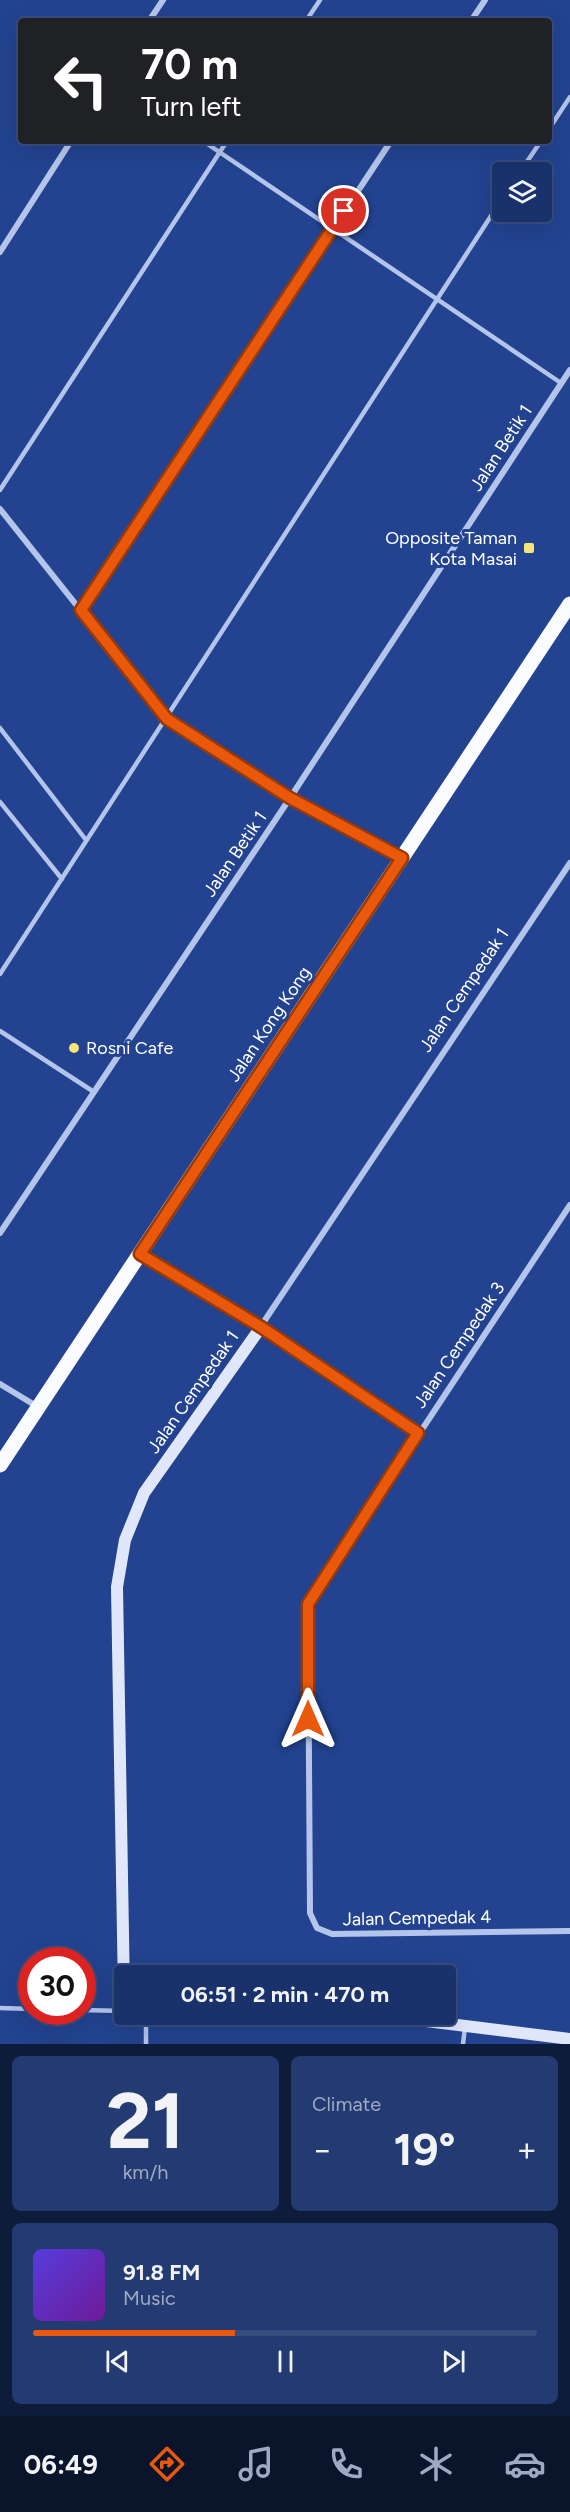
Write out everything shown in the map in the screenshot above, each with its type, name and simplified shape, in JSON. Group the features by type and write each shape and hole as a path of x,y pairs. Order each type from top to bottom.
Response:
{"main road":[{"name":"Jalan Kong Kong","path":"0,1465 570,604"}],"street":[{"path":"151,18 163,0"},
{"path":"473,18 485,0"},
{"path":"0,252 69,144"},
{"path":"81,610 388,144"},
{"name":"Jalan Betik 1","path":"0,1233 290,798 570,370"},
{"path":"0,509 167,719 290,798 402,858"},
{"name":"Jalan Cempedak 1","path":"124,1965 117,1587 125,1540 144,1493 261,1327 570,863"},
{"name":"Jalan Cempedak 3","path":"309,1808 308,1604 418,1433 570,1205"},
{"path":"140,1254 261,1327"},
{"path":"0,1384 38,1407"},
{"name":"Jalan Cempedak 4","path":"309,1808 310,1913 317,1928 324,1932 570,1931"},
{"path":"456,2024 570,2039"}],"lane":[{"path":"308,18 320,0"},
{"path":"552,124 570,97"},
{"path":"208,144 561,383"},
{"path":"0,490 225,144"},
{"path":"527,162 539,144"},
{"path":"0,974 492,214"},
{"path":"0,728 86,840"},
{"path":"0,802 62,879"},
{"path":"0,1031 94,1092"},
{"path":"261,1327 418,1433"},
{"path":"0,2008 18,2009"},
{"path":"96,2010 114,2011"},
{"path":"146,2025 146,2044"},
{"path":"463,2044 465,2025"}],"place":[{"name":"Opposite Taman Kota Masai","path":"529,548"},
{"name":"Rosni Cafe","path":"74,1048"}],"route":[{"path":"308,1719 308,1604 418,1433 261,1327 140,1254 402,858 290,798 167,719 81,610 344,211"}]}
